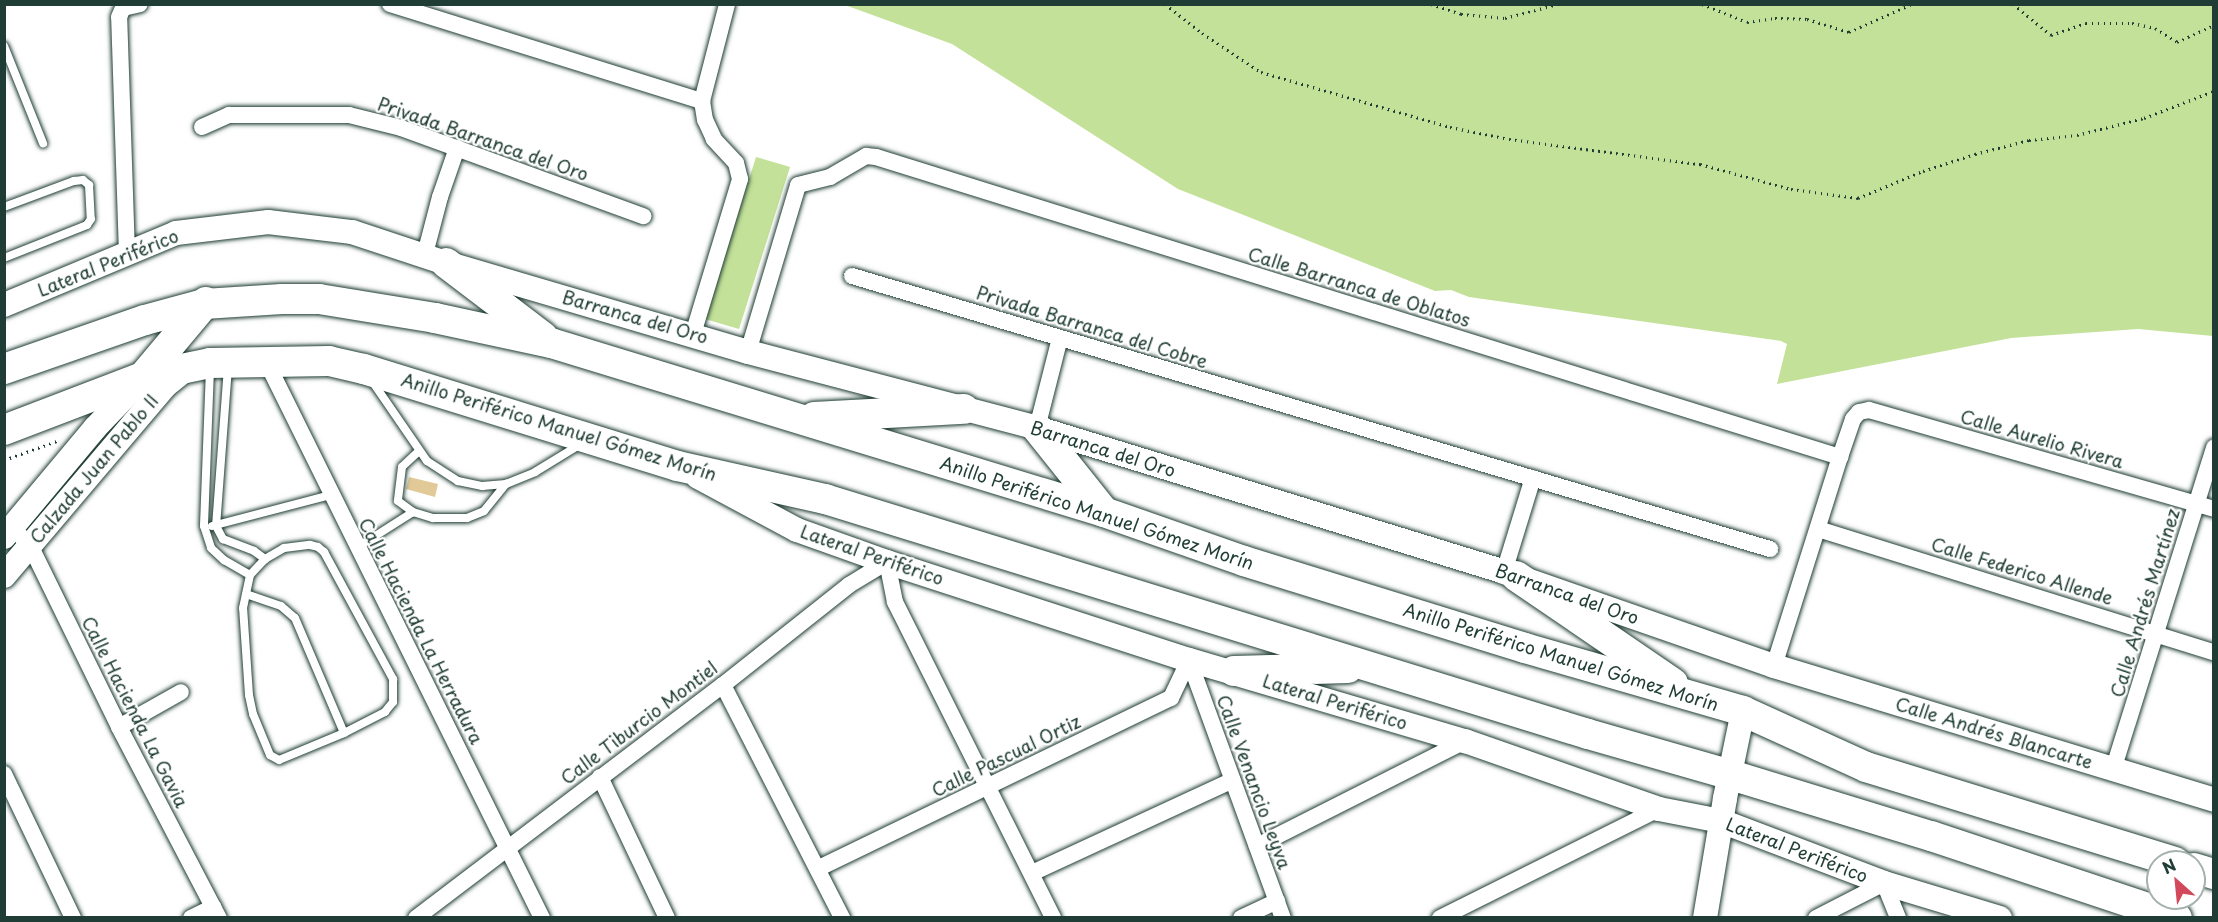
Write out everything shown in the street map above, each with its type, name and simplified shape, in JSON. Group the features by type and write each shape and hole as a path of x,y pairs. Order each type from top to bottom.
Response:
{"highway":[{"path":"435,258 550,343"},
{"name":"Anillo Periférico Manuel Gómez Morín","path":"4,369 145,320 204,304 319,299 435,318 550,343 1104,512 1255,564 1743,711 1866,767 2146,853"},
{"path":"143,377 204,304"},
{"name":"Anillo Periférico Manuel Gómez Morín","path":"9,433 143,377 209,364 329,361 364,369 677,466 825,499 1588,735 1731,775 1942,840 2177,918"},
{"path":"795,418 964,409"},
{"path":"1037,428 1104,512"},
{"path":"1510,574 1695,698"},
{"path":"1234,671 1375,668"}],"street":[{"path":"127,254 119,17 123,8 140,4"},
{"path":"390,4 702,101"},
{"path":"693,334 740,171 714,139 705,120 702,101 728,4"},
{"name":"Privada Barranca del Oro","path":"202,127 229,115 349,115 401,128 643,216"},
{"path":"435,258 440,197 457,148"},
{"name":"Calle Barranca de Oblatos","path":"748,352 798,185 830,177 866,156 876,157 1839,457"},
{"name":"Lateral Periférico","path":"4,305 176,233 268,222 352,232 435,258"},
{"name":"Barranca del Oro","path":"435,258 748,352 1037,428 1510,574 1774,666"},
{"name":"Privada Barranca del Cobre","path":"852,276 1770,549"},
{"path":"1037,428 1060,338"},
{"name":"Calle Hacienda La Herradura","path":"266,361 330,495 542,918"},
{"name":"Calzada Juan Pablo II","path":"4,576 165,386 209,364"},
{"name":"Calzada Juan Pablo II","path":"8,532 95,428 143,377"},
{"name":"Calle Aurelio Rivera","path":"1839,457 1853,420 1859,412 1869,410 2214,509"},
{"name":"Calle Andrés Martínez","path":"2113,770 2214,447"},
{"path":"1774,666 1839,457"},
{"name":"Lateral Periférico","path":"677,466 796,530 887,562 1189,660 1234,671 1465,741 1659,809 1721,821 1884,883 2000,918"},
{"path":"1510,574 1533,478"},
{"name":"Calle Federico Allende","path":"1818,529 2214,652"},
{"name":"Calle Hacienda La Gavia","path":"8,532 30,545 119,727 216,912"},
{"path":"887,562 896,602 1053,918"},
{"name":"Calle Tiburcio Montiel","path":"416,918 723,685 849,585 887,562"},
{"name":"Calle Venancio Leyva","path":"1189,660 1283,918"},
{"name":"Calle Pascual Ortiz","path":"819,868 1171,698 1189,660"},
{"name":"Calle Andrés Blancarte","path":"1774,666 2214,800"},
{"path":"723,685 819,868 842,918"},
{"path":"119,727 181,693"},
{"path":"1706,918 1721,821 1743,711"},
{"path":"1257,846 1465,741"},
{"path":"4,774 73,918"},
{"path":"600,777 667,918"},
{"path":"1032,873 1233,780"},
{"path":"1440,918 1659,809"},
{"path":"1816,918 1884,883 1898,918"},
{"path":"1241,918 1277,901"},
{"path":"191,918 216,912"}],"lane":[{"path":"4,46 43,143"},
{"path":"4,207 74,181 83,180 89,185 91,219 87,225 4,258"},
{"path":"209,364 204,526 211,548 224,560 250,575"},
{"path":"209,364 216,526 223,539 254,551 265,560"},
{"path":"364,369 419,451 436,469 458,481 482,486 506,483 535,472 589,439"},
{"path":"419,451 402,467 398,501 413,512 434,518 467,518 484,511 506,483"},
{"path":"204,526 216,526 330,495"},
{"path":"357,548 413,512"},
{"path":"318,547 324,552 393,679 395,691 391,707 344,733 279,760 270,755 253,714 249,695 243,608 250,575 265,560 284,548 318,547"},
{"path":"246,594 281,606 294,618 344,733"}],"path":[{"path":"1166,4 1202,33 1261,72 1450,127 1509,140 1700,164 1791,189 1858,198 1923,171 1975,154 2029,140 2077,135 2144,118 2214,91"},
{"path":"1431,4 1461,14 1505,18 1558,4"},
{"path":"1702,4 1747,22 1775,18 1807,19 1849,32 1912,4"},
{"path":"2013,4 2051,35 2086,23 2132,23 2155,28 2177,42 2214,25"},
{"path":"4,460 95,428"}],"green space":[{"path":"845,5 2213,5 2213,336 2138,329 2011,338 1777,384 1787,344 1781,341 1469,297 1451,290 1435,291 1178,189 952,44"},
{"path":"756,157 790,167 739,329 705,319"}],"building":[{"path":"409,477 438,484 435,497 406,489"}]}
